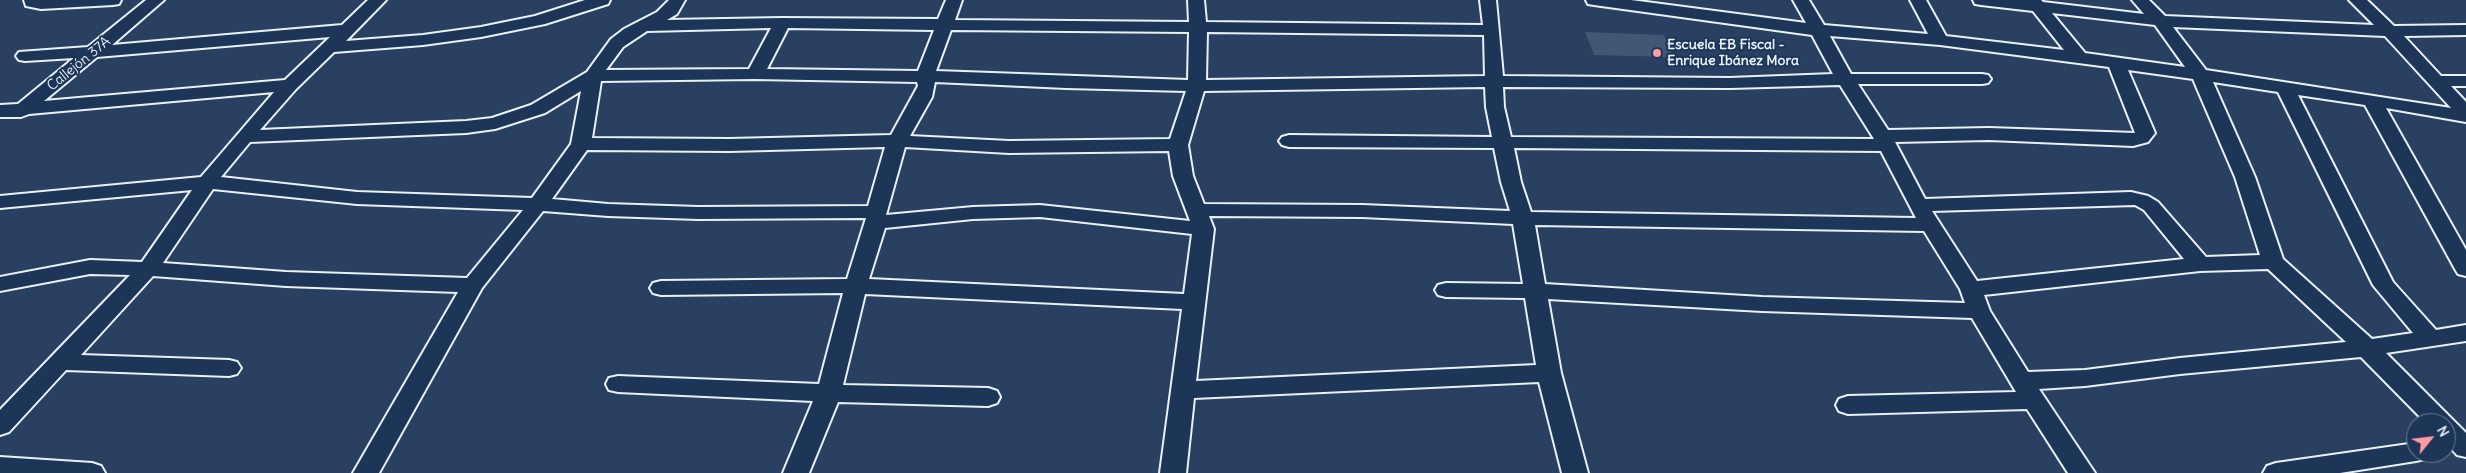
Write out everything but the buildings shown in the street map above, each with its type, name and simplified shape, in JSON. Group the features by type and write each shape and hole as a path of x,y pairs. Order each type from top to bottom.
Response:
{"street":[{"path":"32,0 32,2 41,4 114,0"},
{"name":"Callejón 37A","path":"0,126 95,52 156,0"},
{"path":"0,426 148,269 207,182 244,136 290,86 378,0"},
{"path":"330,47 423,40 482,32 539,20 602,0"},
{"path":"244,136 457,128 495,123 538,109 593,76 617,43 663,16 671,10 677,0"},
{"path":"796,473 829,393 856,286 897,142 923,97 927,86 925,76 954,0"},
{"path":"1173,473 1185,390 1200,220 1183,176 1178,145 1197,86 1198,28 1196,0"},
{"path":"1488,0 1492,30 1495,107 1502,142 1523,218 1537,291 1549,373 1575,473"},
{"path":"1594,0 1637,3 1816,30 1940,40 2079,57 2466,115"},
{"path":"1801,0 1816,30 1885,140 1918,205 1971,290 1979,311 2027,390 2082,473"},
{"path":"1918,0 1940,40"},
{"path":"1981,0 2036,3 2160,21 2390,31 2466,30"},
{"path":"2140,0 2160,21 2201,76 2245,177 2273,262 2368,348 2431,413"},
{"path":"2356,0 2390,31 2439,82 2466,115"},
{"path":"2036,3 2079,57"},
{"path":"644,26 782,23 1492,30"},
{"path":"755,74 782,23"},
{"path":"25,56 95,52 349,30"},
{"path":"1289,142 1885,140 1989,134 2133,140 2141,138 2145,133 2143,127 2116,63"},
{"path":"593,76 755,74 925,76 1197,86 1493,81 1730,83 1846,79 1982,80"},
{"path":"366,473 473,285 538,204 581,144 593,76"},
{"path":"2439,82 2466,81"},
{"path":"0,112 290,86"},
{"path":"2285,88 2384,284 2430,338"},
{"path":"2372,100 2466,269"},
{"path":"581,144 730,145 897,142 1009,147 1178,145"},
{"path":"0,202 207,182 357,198 538,204 698,213 876,217 1040,211 1200,220 1362,212 1523,218 1930,225"},
{"path":"1918,205 2095,199 2141,200 2151,206 2200,264"},
{"path":"1971,290 2200,264 2273,262"},
{"path":"0,284 90,267 148,269 286,279 473,285"},
{"path":"661,288 856,286 1193,302"},
{"path":"1446,290 1537,291 1762,304 1979,311"},
{"path":"1848,405 2027,390 2085,378 2180,366 2368,348 2466,333"},
{"path":"60,362 229,368"},
{"path":"1185,390 1549,373"},
{"path":"618,384 829,393 988,397"},
{"path":"2276,473 2406,454"},
{"path":"0,467 92,473"}],"shaded area":[{"path":"1585,32 1664,35 1673,57 1594,55"}],"place":[{"name":"Escuela EB Fiscal - Enrique Ibánez Mora","path":"1657,53"}]}
